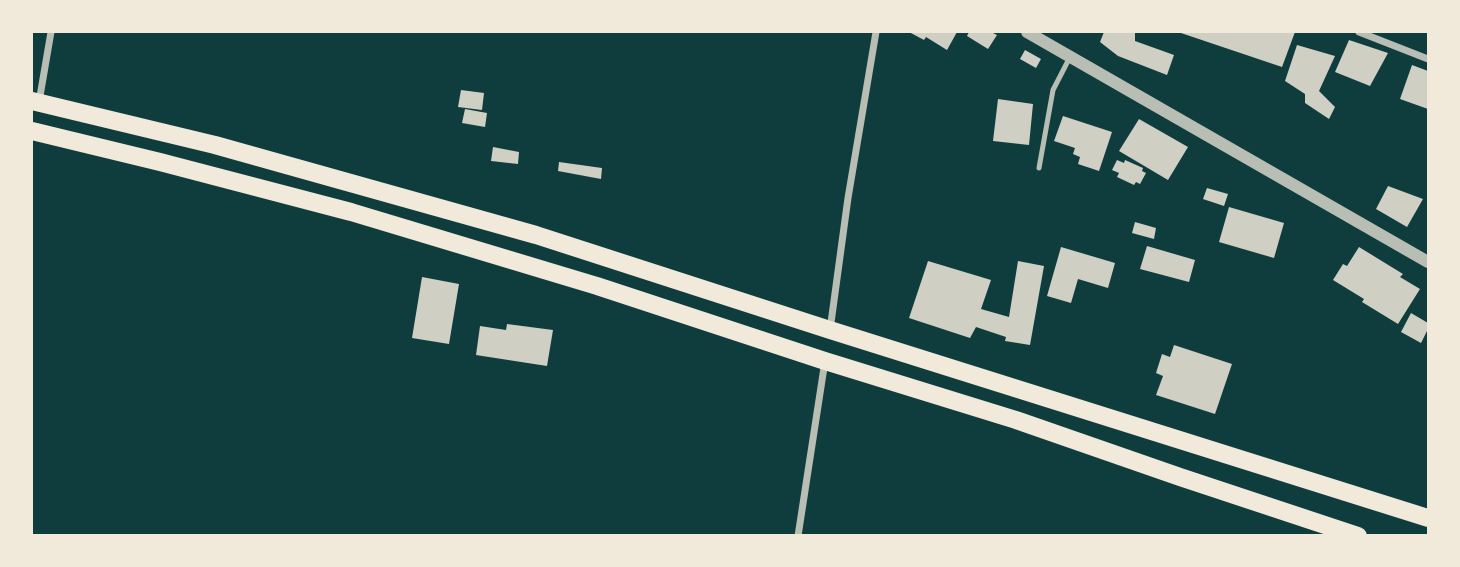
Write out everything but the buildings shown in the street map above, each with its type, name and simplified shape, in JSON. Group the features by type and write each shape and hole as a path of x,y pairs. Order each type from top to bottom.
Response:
{"main road":[{"path":"35,102 215,145 536,235 1429,518"},
{"path":"32,131 351,212 597,286 1016,420 1358,536"}],"street":[{"path":"35,102 51,32"},
{"path":"830,330 848,198 876,32"},
{"path":"1027,32 1429,262"},
{"path":"1359,32 1429,59"},
{"path":"798,536 825,361"}],"lane":[{"path":"1040,168 1054,90 1070,57"}]}
